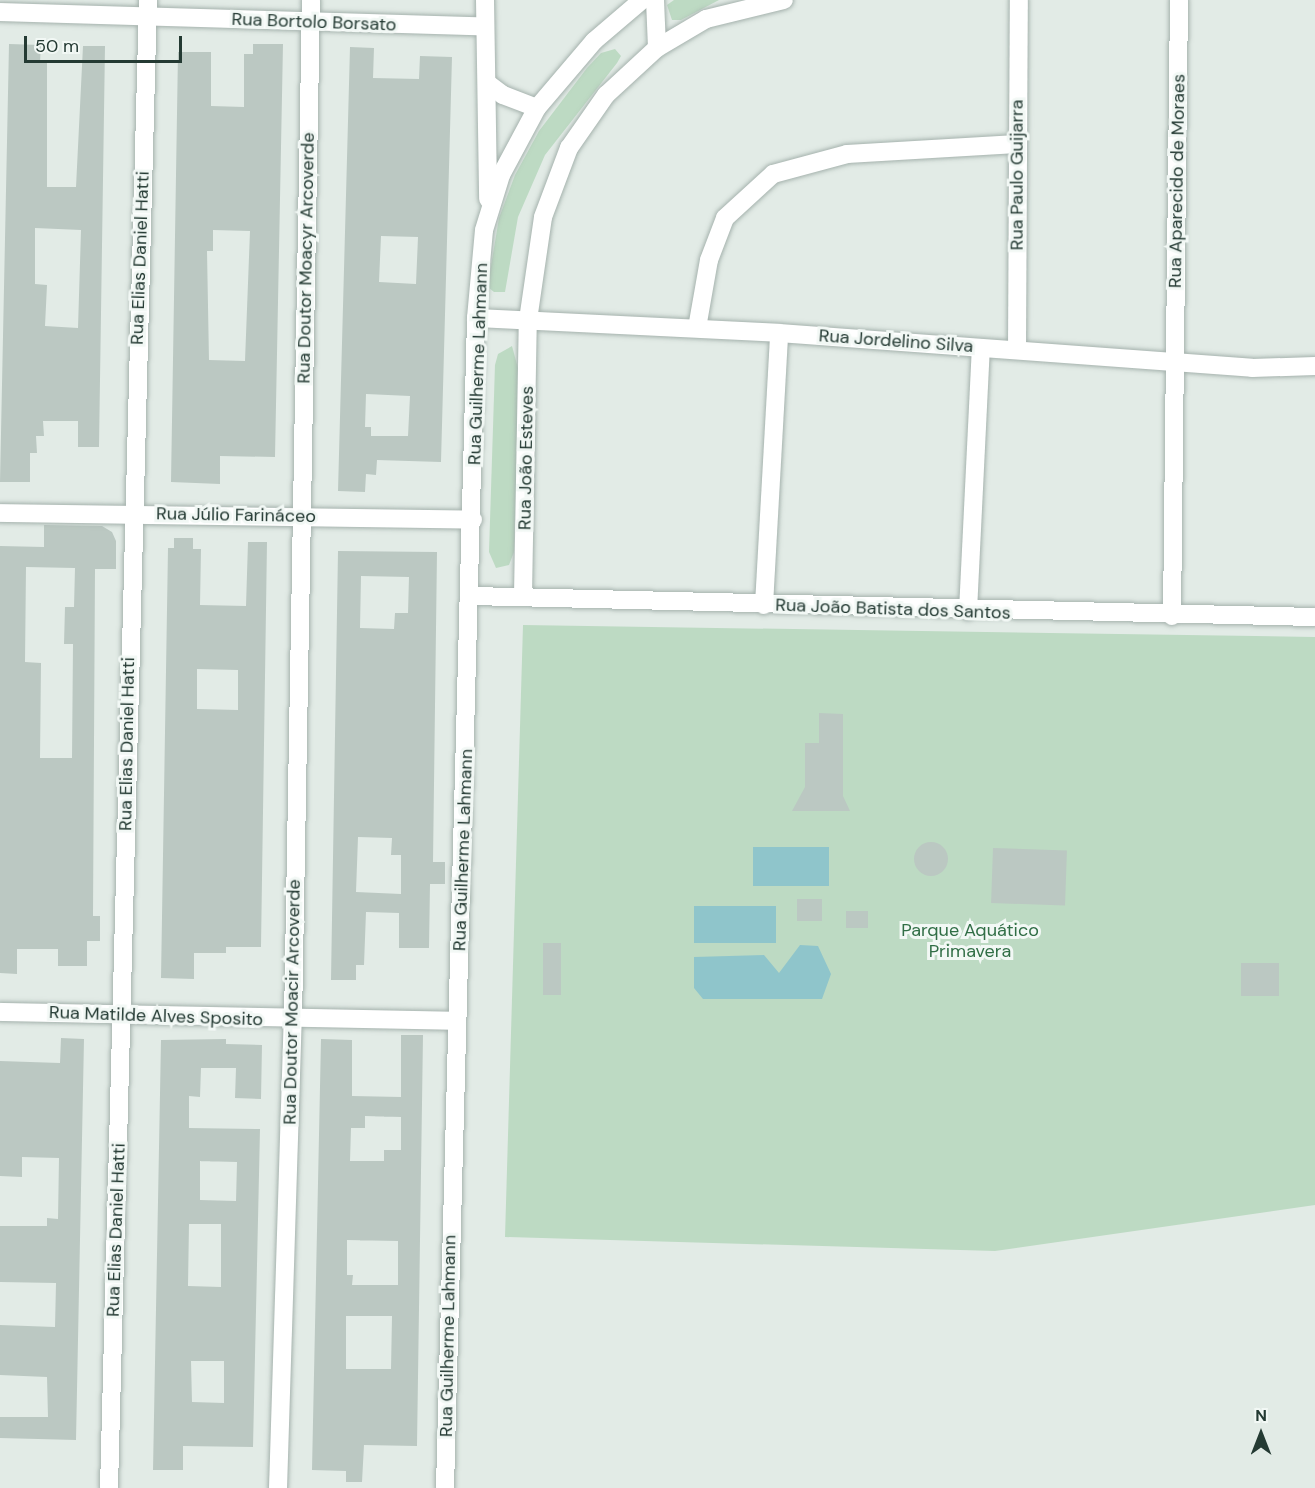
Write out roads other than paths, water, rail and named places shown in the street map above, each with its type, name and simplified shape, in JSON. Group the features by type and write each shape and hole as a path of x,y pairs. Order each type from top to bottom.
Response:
{"street":[{"name":"Rua Doutor Moacyr Arcoverde","path":"300,515 311,0"},
{"name":"Rua Guilherme Lahmann","path":"445,1488 456,1021 472,596 476,318 488,213 485,0"},
{"name":"Rua Guilherme Lahmann","path":"488,213 501,175 537,108 594,41 642,0"},
{"path":"656,0 657,48"},
{"name":"Rua João Esteves","path":"524,596 528,320 543,218 569,148 606,95 657,48 706,19 784,0"},
{"name":"Rua Paulo Guijarra","path":"1017,350 1019,0"},
{"name":"Rua Aparecido de Moraes","path":"1172,615 1179,0"},
{"name":"Rua Bortolo Borsato","path":"0,12 148,8 310,22 485,26"},
{"name":"Rua Elias Daniel Hatti","path":"109,1488 122,1014 132,513 148,8"},
{"path":"487,83 503,95 537,108"},
{"path":"697,328 708,260 725,218 773,174 847,154 1017,144"},
{"name":"Rua Jordelino Silva","path":"476,318 779,333 1252,368 1315,366"},
{"path":"764,605 779,333"},
{"path":"968,611 981,348"},
{"name":"Rua Júlio Farináceo","path":"0,513 300,515 473,520"},
{"name":"Rua Doutor Moacir Arcoverde","path":"278,1488 293,1020 300,515"},
{"name":"Rua João Batista dos Santos","path":"472,596 968,611 1315,617"},
{"name":"Rua Matilde Alves Sposito","path":"0,1012 293,1020 456,1021"}],"water":[{"path":"753,847 829,847 829,886 753,886"},
{"path":"694,906 776,906 776,943 694,943"},
{"path":"800,945 818,946 831,974 822,999 703,999 694,988 694,957 764,955 779,973"}],"park label":[{"name":"Parque Aquático Primavera","path":"970,941"}]}
